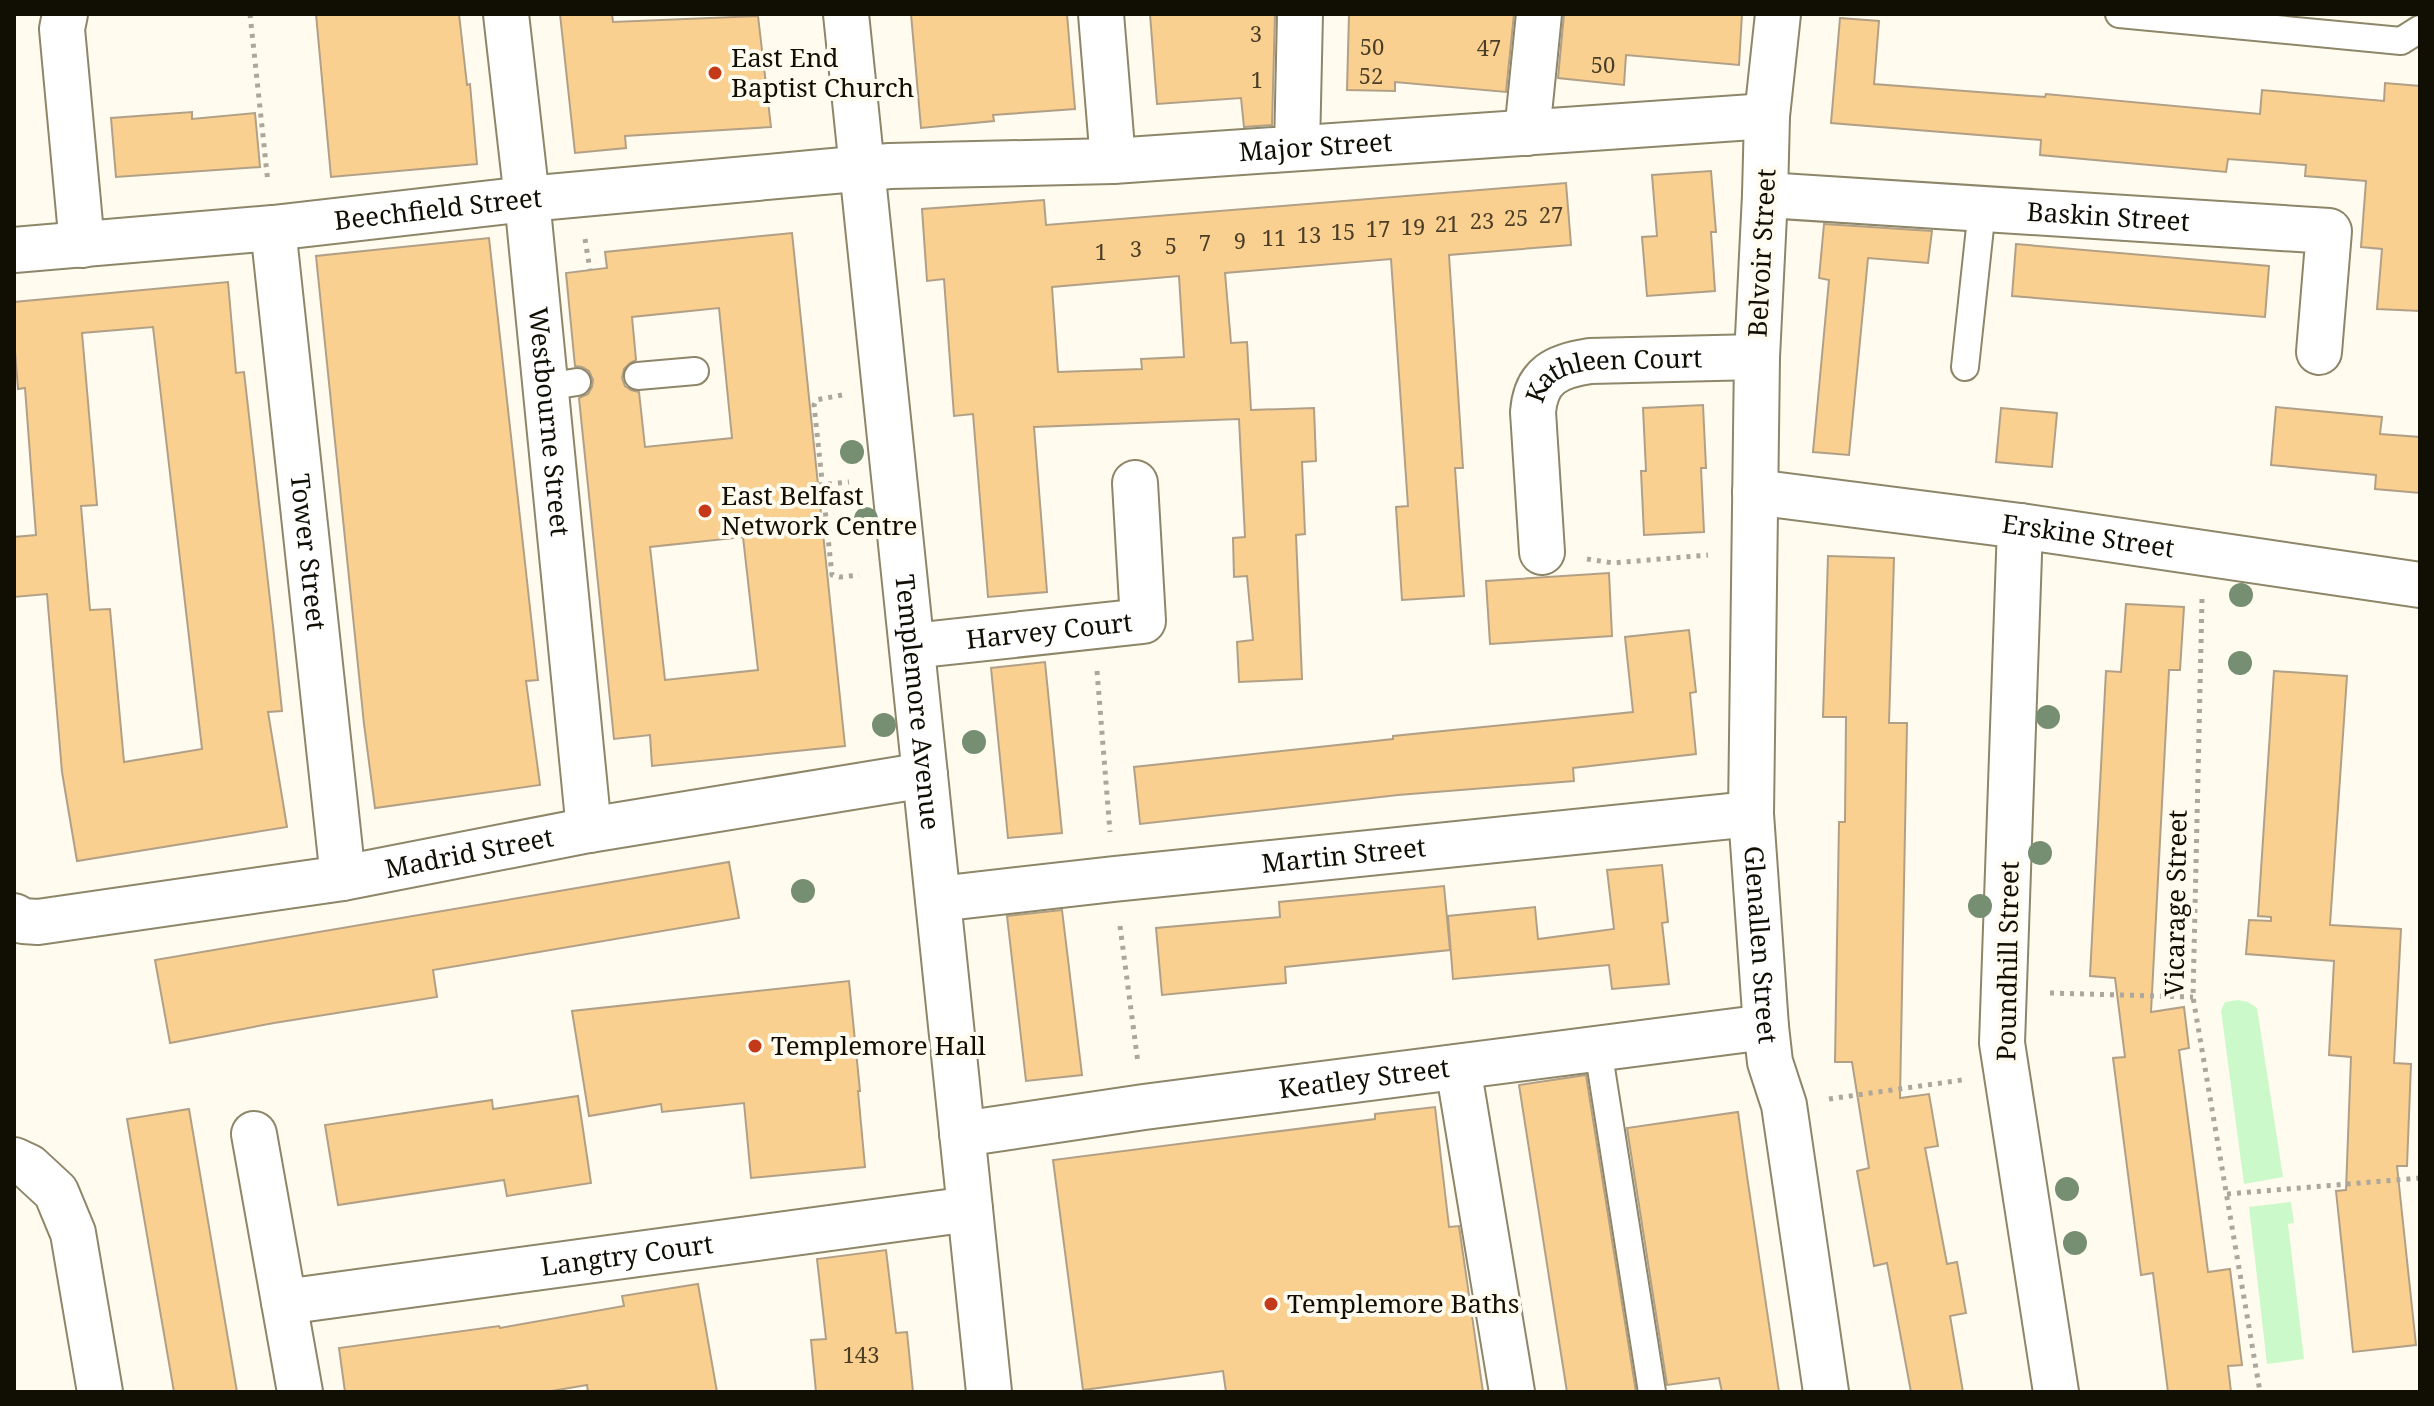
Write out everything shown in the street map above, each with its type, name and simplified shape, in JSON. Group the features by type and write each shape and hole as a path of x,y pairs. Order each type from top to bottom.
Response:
{"street":[{"path":"65,14 62,29 82,245"},
{"name":"Westbourne Street","path":"506,14 527,199 562,385 589,830"},
{"name":"Templemore Avenue","path":"846,14 989,1392"},
{"path":"1101,14 1113,161"},
{"path":"1297,148 1300,14"},
{"path":"1527,133 1539,14"},
{"name":"Belvoir Street","path":"1755,492 1767,116 1778,14"},
{"name":"Major Street","path":"862,170 890,166 1113,161 1767,116"},
{"name":"Beechfield Street","path":"14,250 273,228 527,199 862,170"},
{"name":"Baskin Street","path":"1765,195 2329,231 2319,352"},
{"name":"Tower Street","path":"273,228 343,878"},
{"name":"Kathleen Court","path":"1542,552 1533,412 1535,396 1542,382 1554,371 1590,361 1757,357"},
{"name":"Harvey Court","path":"912,646 1143,621 1135,483"},
{"name":"Erskine Street","path":"1755,492 2020,526 2420,585"},
{"name":"Glenallen Street","path":"1755,492 1751,814 1766,1027 1770,1062 1784,1105 1826,1392"},
{"name":"Poundhill Street","path":"2020,526 2002,1043 2056,1392"},
{"name":"Madrid Street","path":"14,916 23,921 38,922 343,878 589,830 925,775"},
{"name":"Martin Street","path":"938,899 1751,814"},
{"name":"Keatley Street","path":"962,1134 1144,1107 1766,1027"},
{"path":"1458,1067 1512,1392"},
{"path":"254,1134 300,1392"},
{"path":"14,1160 29,1167 56,1192 73,1233 100,1392"},
{"name":"Langtry Court","path":"284,1302 970,1209"}],"lane":[{"path":"2119,14 2401,41 2420,29"},
{"path":"1965,367 1982,209"},
{"path":"638,376 695,371"},
{"path":"1598,1049 1652,1392"}],"path":[{"path":"250,14 273,228"},
{"path":"585,234 590,270"},
{"path":"885,388 816,400 820,485 832,575 840,577 904,571"},
{"path":"820,485 831,484"},
{"path":"1542,552 1613,563 1754,552"},
{"name":"Vicarage Street","path":"2203,552 2193,997 2260,1392"},
{"path":"2004,992 2193,997"},
{"path":"1784,1105 2007,1074"},
{"path":"2227,1194 2420,1178"}],"green space":[{"path":"2238,1000 2257,1008 2283,1177 2244,1184 2221,1010 2225,1002"},
{"path":"2291,1202 2294,1223 2288,1224 2304,1359 2267,1364 2249,1207"}],"building":[{"path":"316,14 459,14 467,85 470,84 477,164 331,177"},
{"path":"560,14 612,14 613,22 758,16 771,127 625,136 626,148 575,153"},
{"path":"911,14 1067,14 1075,109 993,115 994,121 921,128"},
{"path":"1150,14 1275,14 1272,125 1244,127 1241,98 1157,104"},
{"path":"1349,14 1514,14 1506,92 1395,82 1395,91 1347,90"},
{"path":"1564,14 1742,14 1739,65 1626,55 1624,85 1558,78"},
{"path":"1840,18 1879,21 1874,84 2045,97 2046,94 2260,114 2262,90 2384,101 2385,83 2420,86 2420,311 2377,309 2382,249 2361,247 2366,181 2305,176 2306,165 2228,159 2226,172 2040,155 2041,140 1831,123"},
{"path":"192,112 192,119 255,113 260,167 116,177 111,118"},
{"path":"1711,171 1716,232 1711,232 1715,291 1647,296 1642,237 1657,236 1652,175"},
{"path":"1566,183 1571,245 1449,255 1463,468 1455,468 1464,596 1402,600 1396,507 1408,506 1391,259 1225,273 1231,343 1247,342 1251,410 1314,408 1316,461 1302,462 1305,534 1296,535 1302,679 1239,682 1237,642 1253,640 1247,576 1234,577 1233,538 1245,537 1239,419 1034,427 1047,592 988,597 973,414 954,416 944,279 927,281 922,209 1044,200 1046,225","holes":["1179,276 1184,357 1141,359 1142,369 1058,372 1052,287"]},
{"path":"1824,224 1932,231 1928,263 1868,258 1849,455 1813,452 1829,280 1819,278"},
{"name":"East Belfast Network Centre","path":"792,233 845,746 652,766 650,735 614,739 579,398 588,394 593,380 589,371 575,366 566,273 607,268 605,252","holes":["719,308 732,438 645,447 639,392 625,386 622,378 624,369 636,360 632,317","743,537 758,670 665,680 650,547"]},
{"path":"489,238 538,680 526,681 540,785 375,808 316,256"},
{"path":"2016,244 2269,266 2265,317 2012,296"},
{"path":"228,282 236,373 244,372 273,626 282,711 268,712 287,827 77,861 62,772 47,594 14,597 14,537 36,535 25,388 18,389 14,302","holes":["153,327 202,749 124,762 110,609 90,610 81,506 97,505 82,333"]},
{"path":"1703,405 1706,468 1701,468 1704,532 1644,535 1641,471 1646,471 1643,408"},
{"path":"2276,407 2382,417 2380,434 2420,437 2420,493 2375,489 2376,475 2271,465"},
{"path":"2001,408 2057,413 2052,467 1996,462"},
{"path":"1828,556 1894,558 1889,723 1907,723 1900,1098 1929,1094 1938,1146 1925,1148 1947,1264 1957,1262 1966,1313 1950,1316 1963,1392 1911,1392 1887,1263 1874,1266 1857,1171 1869,1168 1852,1062 1835,1062 1839,822 1845,822 1846,717 1823,717"},
{"path":"1609,573 1612,636 1490,644 1486,581"},
{"path":"2126,604 2184,607 2180,670 2169,670 2151,1012 2184,1007 2189,1048 2179,1050 2208,1272 2230,1269 2242,1365 2228,1366 2231,1392 2168,1392 2153,1273 2141,1275 2113,1058 2125,1057 2115,978 2090,976 2106,671 2121,672"},
{"path":"1689,630 1696,692 1690,693 1696,754 1573,768 1574,781 1398,795 1140,824 1134,767 1393,739 1393,736 1633,712 1625,637"},
{"path":"1045,662 1062,833 1008,838 991,668"},
{"path":"2274,671 2347,676 2330,925 2401,929 2394,1063 2411,1064 2407,1166 2397,1166 2416,1345 2353,1352 2336,1191 2346,1190 2351,1057 2329,1055 2334,961 2246,954 2249,920 2271,921 2271,917 2258,916"},
{"path":"729,862 739,918 433,970 437,997 170,1043 155,960"},
{"path":"1662,865 1668,922 1662,923 1669,984 1612,989 1609,965 1453,979 1448,916 1535,907 1538,939 1614,929 1607,870"},
{"path":"1444,886 1450,950 1285,967 1286,983 1162,995 1156,928 1280,917 1279,902"},
{"path":"1062,910 1082,1075 1026,1081 1007,916"},
{"path":"849,981 865,1167 751,1178 744,1103 662,1112 661,1104 589,1116 572,1011"},
{"path":"1586,1075 1636,1392 1567,1392 1519,1085"},
{"path":"578,1096 591,1183 507,1196 504,1180 338,1205 325,1125 492,1100 493,1109"},
{"name":"Templemore Baths","path":"1435,1107 1449,1227 1459,1226 1483,1392 1226,1392 1223,1371 1083,1390 1053,1160 1375,1119 1375,1114"},
{"path":"189,1109 237,1392 174,1392 127,1119"},
{"path":"1738,1112 1779,1392 1722,1392 1719,1378 1667,1385 1627,1128"},
{"path":"886,1250 896,1333 907,1332 913,1392 816,1392 811,1340 826,1339 817,1259"},
{"path":"698,1284 717,1392 588,1392 587,1385 546,1392 345,1392 339,1348 500,1328 624,1306 622,1296"}],"place":[{"name":"East End Baptist Church","path":"715,73"},
{"name":"East Belfast Network Centre","path":"705,511"},
{"name":"Templemore Hall","path":"755,1046"},
{"name":"Templemore Baths","path":"1271,1304"}]}
